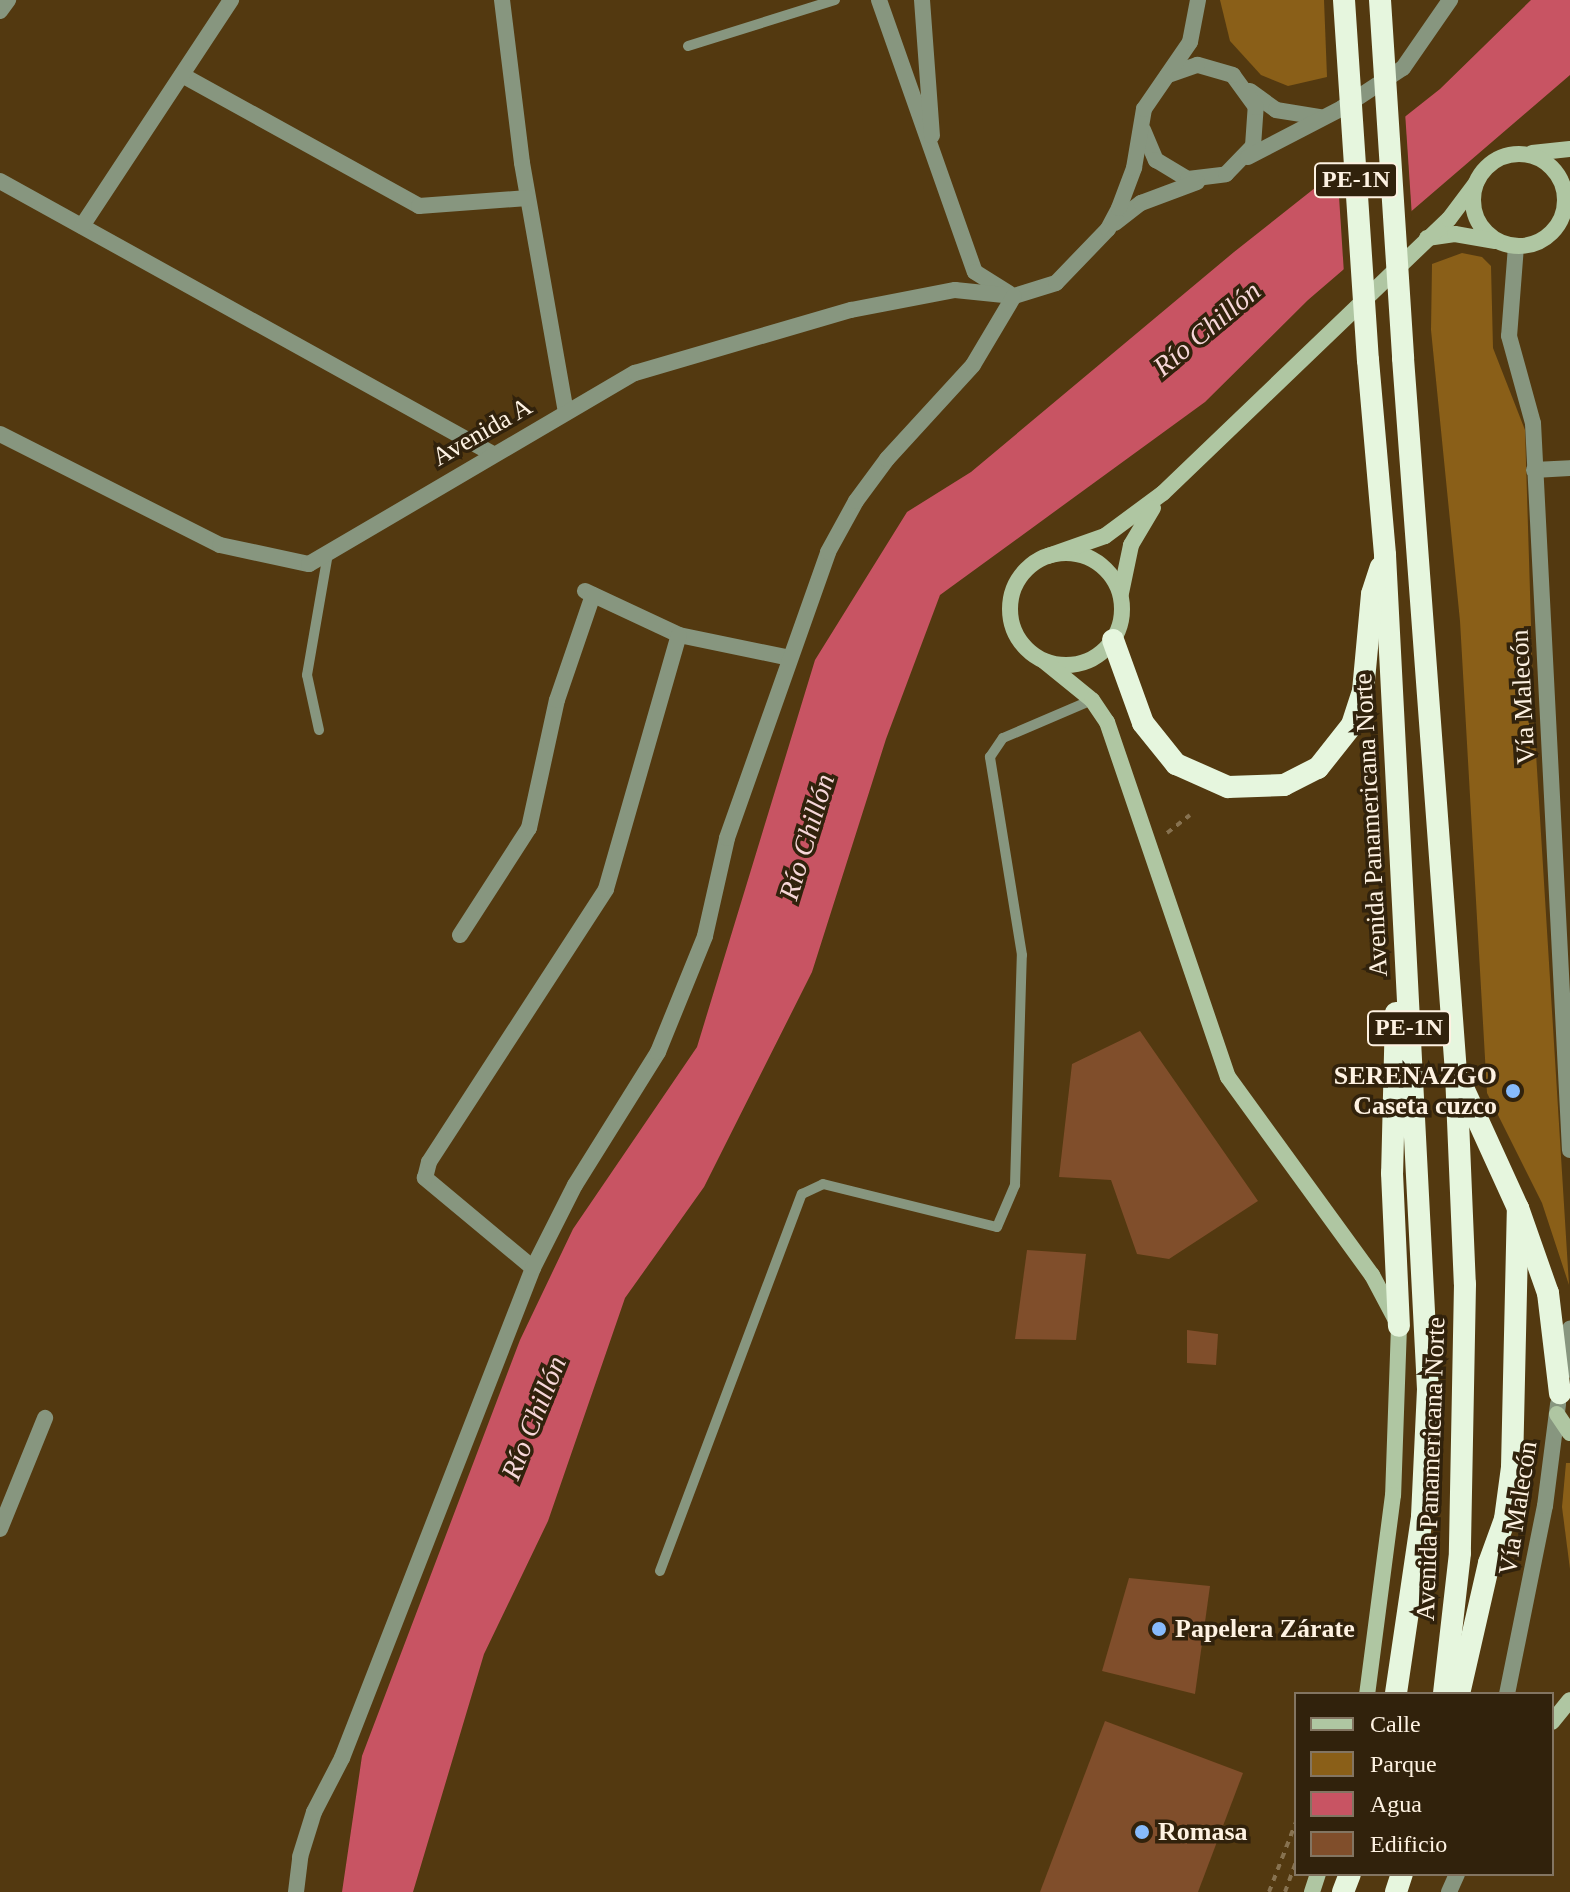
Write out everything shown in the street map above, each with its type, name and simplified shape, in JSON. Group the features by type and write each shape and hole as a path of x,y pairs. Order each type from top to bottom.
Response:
{"highway":[{"name":"Avenida Panamericana Norte","path":"1344,0 1368,360 1385,555 1428,1389 1422,1517 1396,1692"},
{"name":"Avenida Panamericana Norte","path":"1380,0 1456,1073 1466,1383 1460,1553 1444,1692"},
{"path":"1113,640 1143,723 1176,764 1228,787 1284,785 1318,768 1352,725 1363,691 1372,594 1385,555"},
{"path":"1399,1326 1392,1112 1403,912"},
{"path":"1456,1073 1518,1208 1548,1293 1558,1404"},
{"path":"1459,1692 1489,1563 1505,1519 1512,1467 1518,1208"}],"main road":[{"path":"1367,1692 1393,1495 1399,1326 1372,1275 1228,1077 1107,722 1092,700 1018,639 1010,607 1021,576 1048,556 1105,536 1163,493 1457,210 1494,161 1522,154 1570,149"},
{"path":"1425,238 1455,234 1509,244 1544,239 1566,211 1559,175 1536,157 1522,154"},
{"path":"1476,183 1474,212 1489,236 1509,244"},
{"path":"1044,661 1075,665 1103,651 1113,640 1122,610 1120,595 1131,545 1163,493"},
{"path":"1048,556 1063,553 1093,560 1105,569 1120,595"},
{"path":"1558,1404 1570,1433"},
{"path":"1554,1720 1570,1700"}],"street":[{"path":"0,11 8,0"},
{"path":"82,226 231,0"},
{"path":"502,0 528,198 566,412"},
{"path":"879,0 975,272 1014,296"},
{"path":"922,0 936,165"},
{"path":"1108,229 1129,187 1147,100 1190,42 1198,0"},
{"path":"296,1892 300,1857 314,1812 342,1758 533,1268 575,1185 658,1052 705,936 727,838 828,552 856,501 887,459 973,365 1014,296 1056,283 1108,229 1141,203 1207,180 1403,68 1450,0"},
{"path":"1163,78 1179,69 1215,67 1276,110 1321,117"},
{"path":"182,75 419,206 528,198"},
{"path":"1241,162 1257,127 1247,90"},
{"path":"1142,127 1146,145 1163,166 1188,179 1207,180"},
{"path":"0,181 493,454"},
{"name":"Vía Malecón","path":"1509,244 1509,336 1530,406 1570,1150"},
{"name":"Avenida A","path":"0,434 220,545 309,564 635,373 851,310 955,290 1014,296"},
{"path":"1534,470 1570,468"},
{"path":"460,935 529,828 557,700 589,593 679,635 790,658"},
{"path":"533,1268 425,1178 429,1162 606,889 679,635"},
{"name":"Vía Malecón","path":"1507,1692 1545,1506 1570,1329"},
{"path":"0,1529 45,1418"}],"lane":[{"path":"688,46 835,0"},
{"path":"319,730 307,675 328,551"},
{"path":"660,1571 802,1194 823,1184 997,1227 1015,1185 1022,955 990,757 1003,738 1092,700"}],"path":[{"path":"1148,848 1190,815"},
{"path":"1269,1892 1294,1830"},
{"path":"1285,1892 1294,1868"}],"green space":[{"path":"1220,0 1324,0 1327,77 1288,86 1261,75 1230,41"},
{"path":"1462,253 1482,257 1491,266 1493,348 1525,430 1534,721 1569,1285 1542,1203 1487,1093 1460,621 1431,330 1432,264"},
{"path":"1566,1463 1570,1463 1570,1569 1562,1507"}],"water":[{"name":"Río Chillón","path":"1531,0 1570,0 1570,75 1308,300 1205,402 940,595 886,739 812,972 704,1187 625,1298 548,1521 484,1654 413,1892 342,1892 362,1756 520,1340 573,1229 697,1047 815,660 907,512 971,472 1234,252 1440,89"}],"pier":[{"path":"1405,112 1412,217 1344,274 1337,165"}],"building":[{"path":"1140,1031 1258,1201 1169,1259 1137,1254 1111,1180 1059,1177 1072,1064"},
{"path":"1027,1250 1086,1254 1076,1340 1015,1339"},
{"path":"1187,1330 1218,1334 1216,1365 1187,1363"},
{"name":"Papelera Zárate","path":"1129,1578 1210,1586 1195,1694 1102,1671"},
{"name":"Romasa","path":"1105,1721 1243,1773 1198,1892 1040,1892"}],"place":[{"name":"SERENAZGO Caseta cuzco","path":"1513,1091"},
{"name":"Papelera Zárate","path":"1159,1629"},
{"name":"Romasa","path":"1142,1832"}]}
